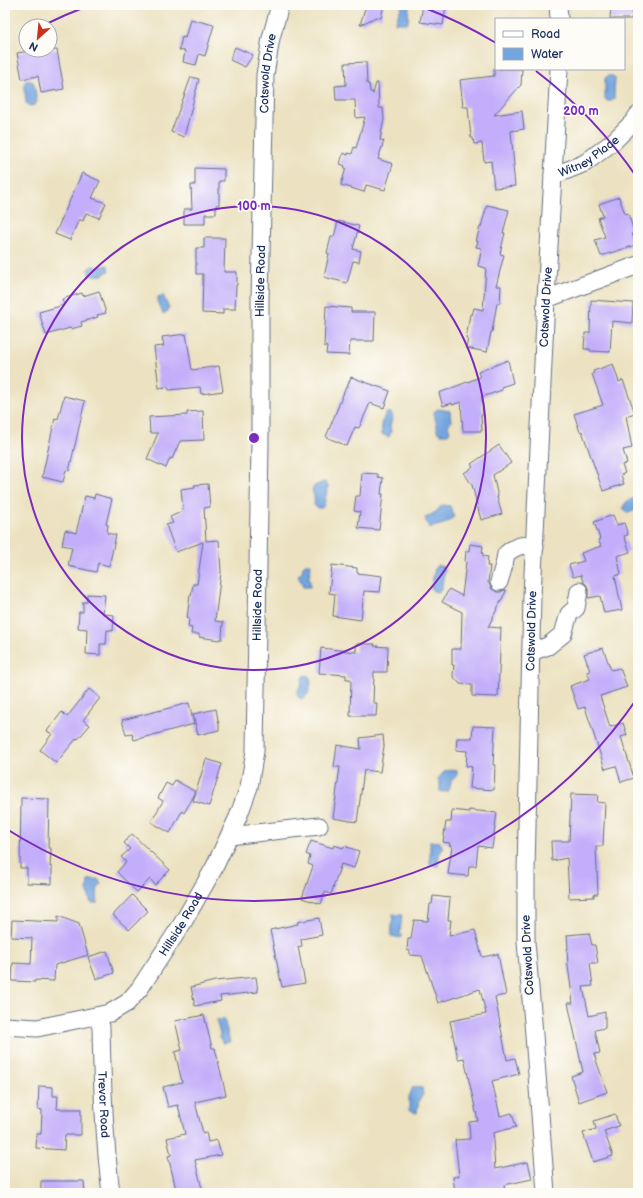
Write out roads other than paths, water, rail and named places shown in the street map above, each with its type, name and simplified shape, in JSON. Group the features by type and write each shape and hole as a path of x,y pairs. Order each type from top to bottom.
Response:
{"street":[{"name":"Cotswold Drive","path":"263,142 265,75 272,31 280,5"},
{"path":"558,5 558,18"},
{"name":"Cotswold Drive","path":"546,1193 526,942 531,652 546,299 559,70"},
{"name":"Witney Place","path":"553,176 585,163 614,141 638,115"},
{"name":"Hillside Road","path":"5,1026 37,1028 110,1013 127,1003 140,988 182,924 211,874 238,817 249,786 255,751 263,142"},
{"path":"546,299 638,265"},
{"path":"499,582 506,554 514,548 524,545 535,548"},
{"path":"531,652 548,646 563,634 569,614 576,608 579,591"},
{"path":"229,836 319,826"},
{"name":"Trevor Road","path":"98,1016 101,1027 103,1106 111,1193"}],"water":[{"path":"402,5 409,5 408,23 395,23"},
{"path":"608,76 613,76 615,78 614,99 612,101 607,101 605,99 605,78"},
{"path":"26,81 31,81 34,83 37,102 35,105 29,106 26,103 24,84"},
{"path":"108,265 109,271 102,275 90,276 88,269 92,266 99,267"},
{"path":"163,295 169,306 168,311 163,314 158,303 158,297"},
{"path":"438,409 450,411 451,422 448,425 450,431 448,434 441,434 437,431 434,412"},
{"path":"388,412 391,413 393,417 389,437 381,434 381,423 385,414"},
{"path":"325,482 328,486 324,505 322,508 317,508 314,505 312,490 314,486"},
{"path":"638,497 636,508 628,513 623,508 625,503"},
{"path":"442,505 450,506 454,517 444,524 429,528 425,518 436,512"},
{"path":"305,564 311,564 309,577 310,587 303,587 298,576 302,572"},
{"path":"437,565 443,567 445,570 441,590 438,592 433,591 431,588"},
{"path":"305,675 309,676 311,681 310,689 308,694 302,699 298,697 297,692 301,685 302,678"},
{"path":"454,769 457,771 457,774 451,781 448,791 440,791 440,783 438,779 445,771"},
{"path":"430,841 440,842 443,848 439,855 438,866 430,865"},
{"path":"98,879 101,884 97,895 98,903 91,903 87,890 88,880"},
{"path":"393,914 402,915 400,933 403,936 401,938 391,936"},
{"path":"224,1019 230,1042 223,1043 219,1037 220,1034 216,1020"},
{"path":"413,1087 422,1088 423,1095 419,1100 417,1113 409,1111 409,1097"}]}
